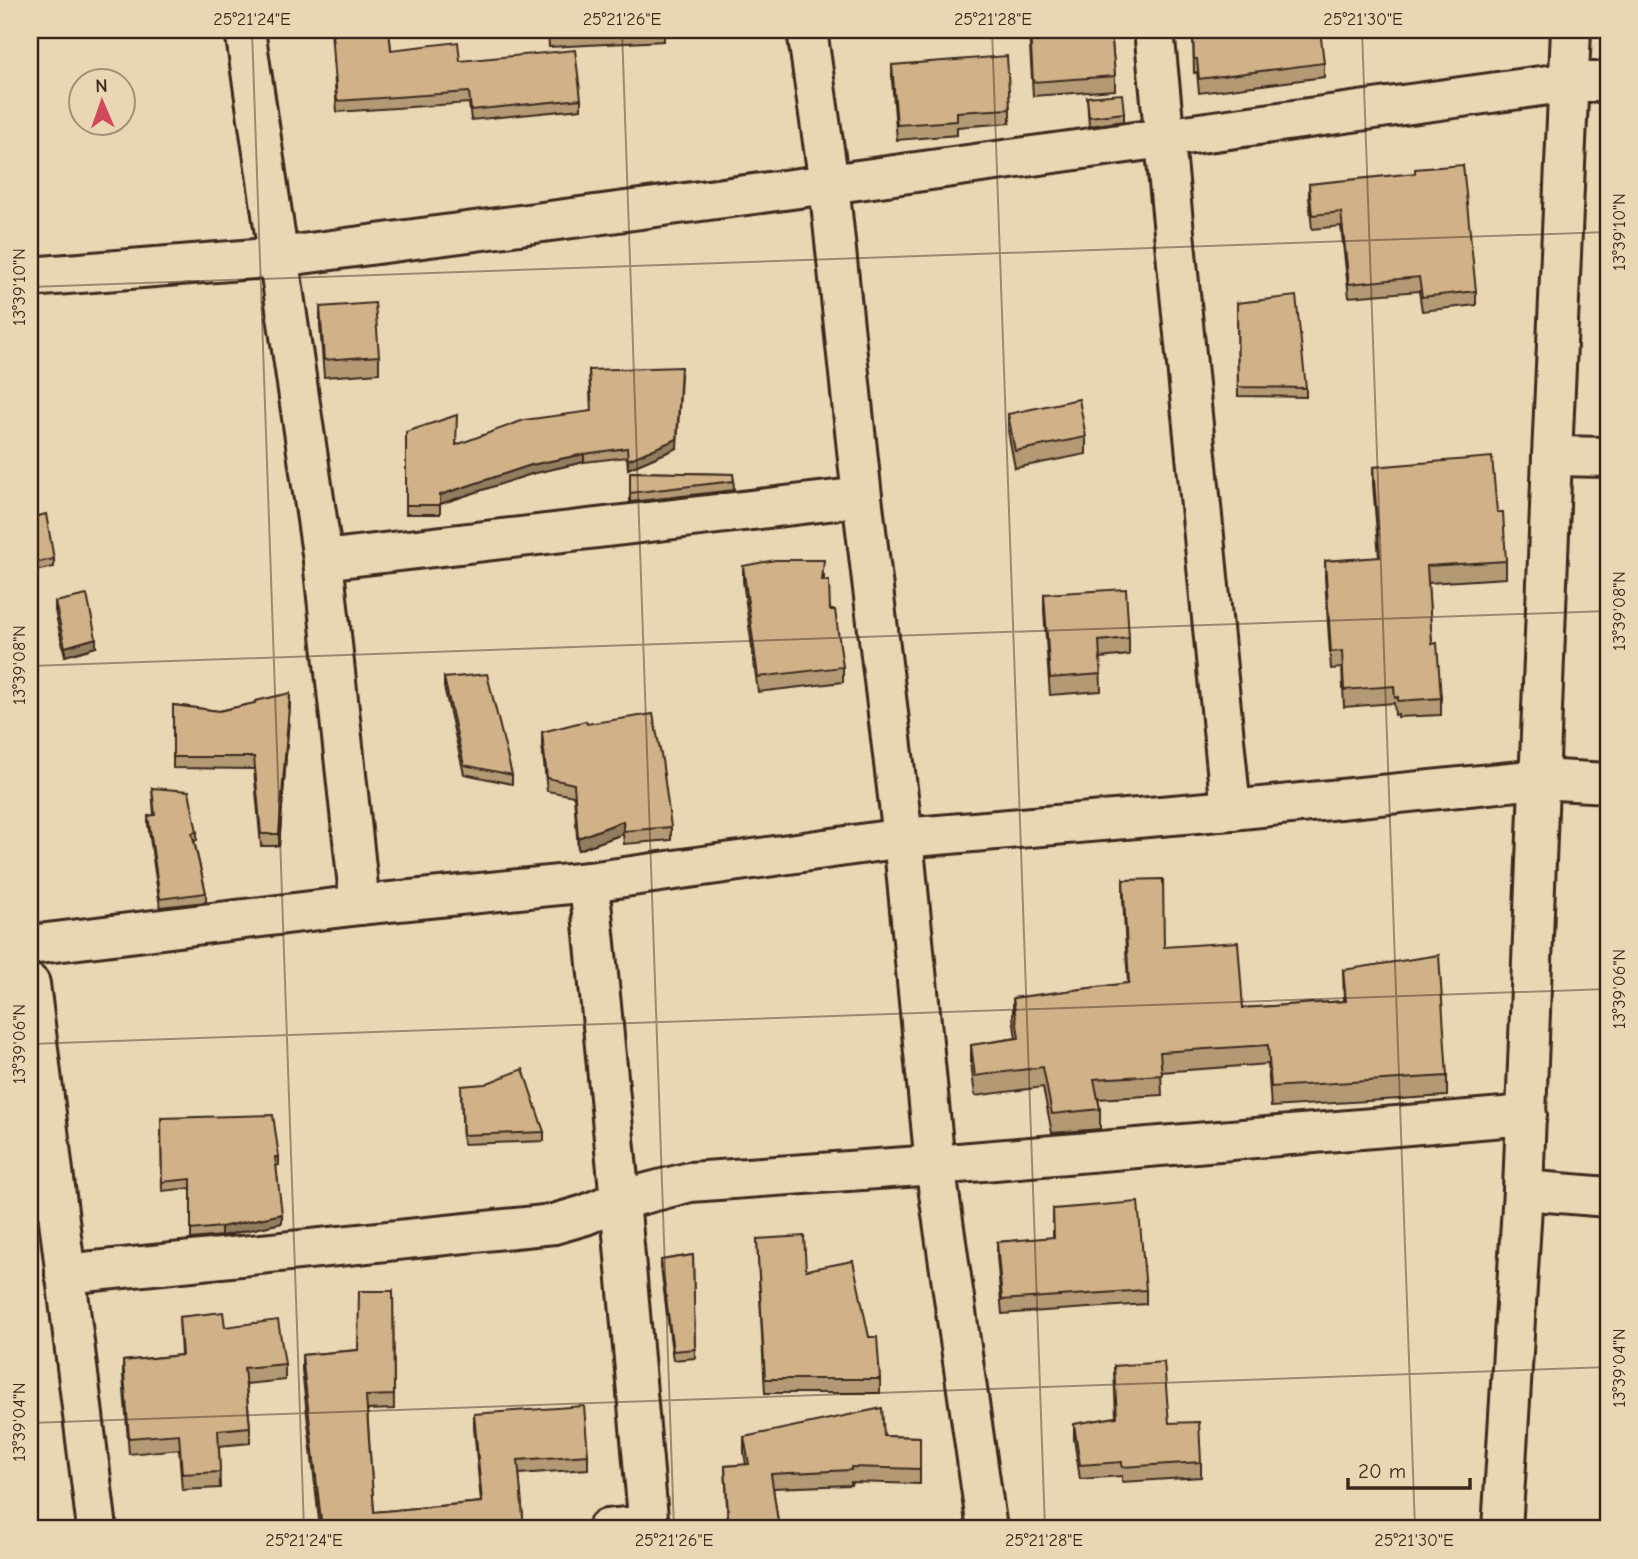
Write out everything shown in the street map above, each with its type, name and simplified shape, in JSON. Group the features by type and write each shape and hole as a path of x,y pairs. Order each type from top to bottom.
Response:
{"street":[{"path":"245,30 323,560 360,905"},
{"path":"807,30 829,184 862,497 903,838 935,1165 987,1529"},
{"path":"1154,30 1231,810"},
{"path":"1502,1529 1527,1115 1571,30"},
{"path":"30,277 279,257 1570,82 1608,82"},
{"path":"1552,456 1608,457"},
{"path":"323,560 862,497"},
{"path":"30,945 360,905 589,882 903,838 1231,810 1539,779 1608,783"},
{"path":"589,882 648,1527 607,1529"},
{"path":"30,984 97,1529"},
{"path":"65,1274 554,1224 585,1215 620,1200 690,1182 935,1165 1527,1115"},
{"path":"1523,1190 1608,1197"}],"building":[{"path":"332,30 389,30 391,50 458,42 460,61 575,50 581,99 471,110 469,92 337,101"},
{"path":"549,30 627,30 549,34"},
{"path":"1030,30 1111,30 1115,76 1033,82"},
{"path":"1193,30 1320,30 1324,63 1199,79 1197,59 1194,59"},
{"path":"1007,56 1010,109 957,112 957,121 897,125 892,65"},
{"path":"1122,94 1124,113 1089,117 1087,97"},
{"path":"1463,165 1476,291 1422,297 1419,277 1349,284 1341,212 1312,215 1309,184"},
{"path":"1296,296 1306,388 1238,387 1237,303"},
{"path":"375,303 379,356 324,360 320,307"},
{"path":"681,367 677,439 628,460 627,448 531,465 440,495 440,505 406,505 406,432 457,415 456,445 524,420 592,411 589,370"},
{"path":"1079,399 1086,437 1015,451 1008,414"},
{"path":"1492,457 1497,512 1503,512 1506,561 1427,566 1432,644 1437,643 1441,698 1398,701 1398,697 1395,698 1394,686 1344,690 1342,651 1331,652 1325,561 1380,557 1373,467"},
{"path":"630,472 733,474 734,481 630,493"},
{"path":"46,514 54,559 30,564 30,518"},
{"path":"775,560 824,560 822,581 829,581 830,610 835,610 843,667 758,677 743,566"},
{"path":"1126,589 1129,638 1099,641 1101,674 1050,678 1044,594"},
{"path":"87,595 96,638 65,647 55,602"},
{"path":"487,674 512,775 464,765 444,678"},
{"path":"290,693 279,834 261,834 254,757 173,757 173,705 219,711"},
{"path":"653,714 671,827 624,831 623,821 578,838 574,784 547,778 542,732 586,721 587,724"},
{"path":"152,788 189,791 197,832 192,833 206,893 160,899 148,816 155,815"},
{"path":"1163,879 1164,947 1238,942 1243,1008 1346,1001 1343,970 1439,955 1447,1076 1271,1087 1268,1045 1160,1052 1162,1075 1094,1079 1100,1109 1052,1114 1043,1067 975,1076 971,1045 1019,1038 1013,998 1129,983 1123,880"},
{"path":"523,1069 544,1132 463,1135 461,1086 485,1084"},
{"path":"273,1115 279,1157 275,1157 282,1214 221,1227 191,1230 191,1179 162,1182 161,1118"},
{"path":"1138,1202 1146,1290 1002,1300 997,1242 1054,1237 1053,1209"},
{"path":"804,1236 806,1270 853,1261 869,1337 877,1337 880,1379 765,1379 757,1239"},
{"path":"693,1255 695,1349 673,1351 661,1260"},
{"path":"359,1291 393,1291 394,1395 366,1396 374,1512 482,1502 474,1414 584,1406 588,1455 518,1460 524,1529 322,1529 302,1355 358,1350"},
{"path":"223,1312 225,1327 278,1320 285,1364 244,1368 250,1427 218,1430 220,1472 182,1474 179,1434 129,1438 123,1361 182,1355 179,1317"},
{"path":"1164,1362 1169,1423 1199,1422 1201,1462 1122,1467 1122,1462 1080,1465 1074,1424 1117,1417 1114,1366"},
{"path":"882,1408 884,1436 920,1437 920,1469 851,1467 851,1470 771,1474 779,1529 729,1529 725,1466 749,1464 744,1437"}]}
